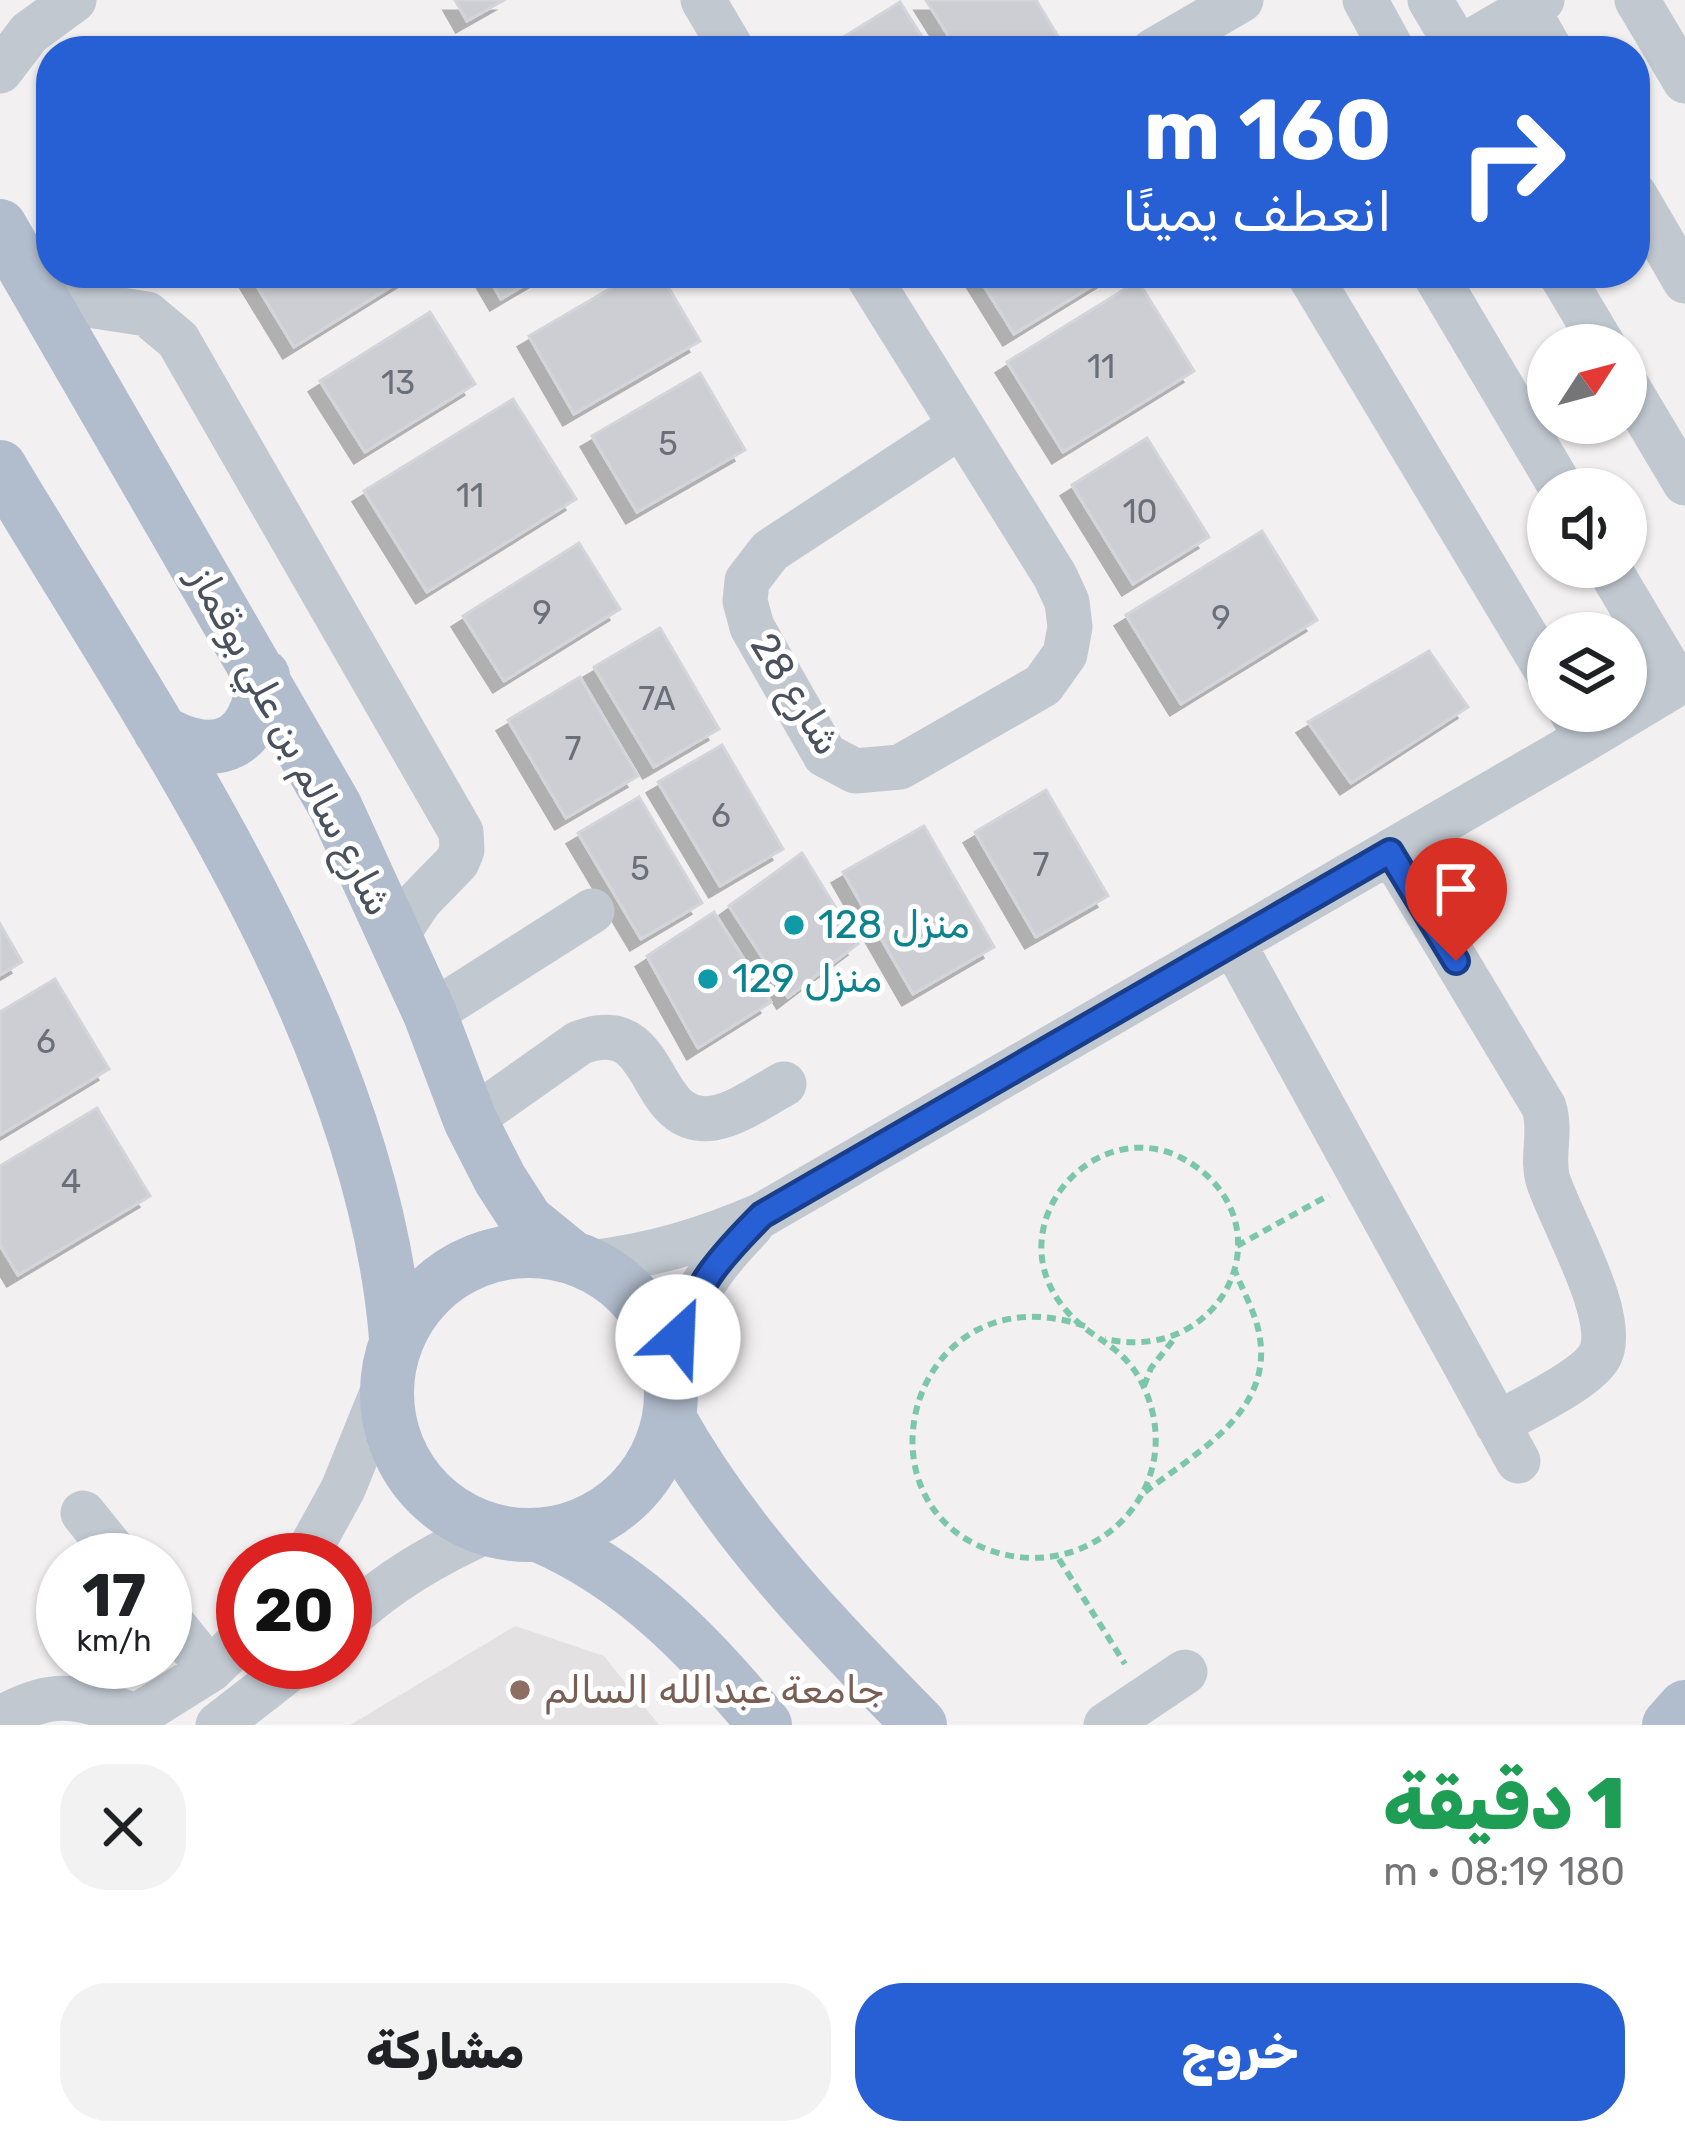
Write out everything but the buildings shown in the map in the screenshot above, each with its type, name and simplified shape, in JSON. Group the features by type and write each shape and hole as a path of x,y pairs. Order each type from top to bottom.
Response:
{"main road":[{"name":"شارع سالم بن علي بوقماز","path":"0,226 36,286"},
{"name":"شارع سالم بن علي بوقماز","path":"37,288 335,806 500,1179 527,1221 580,1260"},
{"path":"0,468 160,731 278,949 343,1100 386,1245 392,1361 388,1415 396,1446 412,1474 433,1499 459,1518 580,1553 640,1593 727,1678 765,1725"},
{"path":"160,731 187,747 218,748 244,733 261,707 262,676"},
{"path":"392,1361 425,1294 468,1264 518,1250 580,1260 626,1288 653,1324 669,1392 698,1470 780,1577 920,1725"},
{"path":"514,1533 584,1524 624,1499 645,1476 660,1448 669,1392"},
{"path":"1670,1725 1685,1707"}],"street":[{"path":"703,0 724,36"},
{"path":"1179,36 1241,0"},
{"path":"1364,0 1384,36"},
{"path":"1430,0 1449,36"},
{"path":"1637,0 1685,81"},
{"path":"1480,36 1534,4 1546,36"},
{"path":"0,25 63,6"},
{"path":"0,71 29,33 63,6"},
{"path":"1650,221 1685,281"},
{"name":"شارع 28","path":"875,288 1055,576 1069,615 1065,654 1043,686 900,767 855,771 826,755 752,627 745,601 747,581 770,551 959,427"},
{"path":"1317,288 1527,638"},
{"path":"1443,288 1550,468"},
{"path":"1569,288 1590,324"},
{"path":"43,298 147,314 178,340 461,832 457,862 421,900 395,938"},
{"path":"1647,419 1685,483"},
{"path":"1621,588 1681,681 1647,696"},
{"path":"580,1260 649,1256 762,1215 1390,852 1569,732"},
{"path":"1233,944 1507,1443 1599,1357 1604,1336 1596,1298 1546,1175 1550,1129 1544,1107 1390,852"},
{"path":"430,1014 592,911"},
{"path":"470,1120 579,1043 596,1036 632,1044 664,1095 696,1118 733,1112 784,1084"},
{"path":"669,1392 687,1308 717,1260 762,1215"},
{"path":"319,1533 344,1489 392,1361"},
{"path":"83,1513 99,1533"},
{"path":"372,1596 436,1554 514,1533"},
{"path":"192,1648 210,1670"},
{"path":"0,1719 47,1697 80,1699 130,1721 216,1664"},
{"path":"1106,1725 1185,1672"},
{"path":"218,1725 264,1689"}],"path":[{"path":"1142,1494 1155,1451 1152,1407 1144,1386 1121,1352 1066,1311 1053,1292 1041,1246 1052,1201 1083,1166 1127,1149 1173,1154 1212,1181 1226,1201 1238,1246 1234,1269 1213,1311 1175,1338 1151,1368 1144,1386"},
{"path":"1238,1246 1361,1177"},
{"path":"1084,1326 1035,1316 1010,1318 974,1331 944,1354 929,1375 913,1423 918,1473 928,1496 961,1535 1007,1556 1058,1557 1084,1549 1107,1535 1142,1494 1234,1425 1256,1382 1259,1333 1234,1269"},
{"path":"1105,1339 1128,1344 1175,1338"},
{"path":"1058,1557 1146,1698"}],"shaded area":[{"name":"جامعة عبدالله السالم","path":"515,1626 604,1656 659,1725 350,1725"}],"place":[{"name":"منزل 128","path":"794,925"},
{"name":"منزل 129","path":"708,979"},
{"name":"جامعة عبدالله السالم","path":"520,1690"}],"route":[{"path":"678,1337 687,1308 717,1260 762,1215 1390,852 1456,961"}]}
